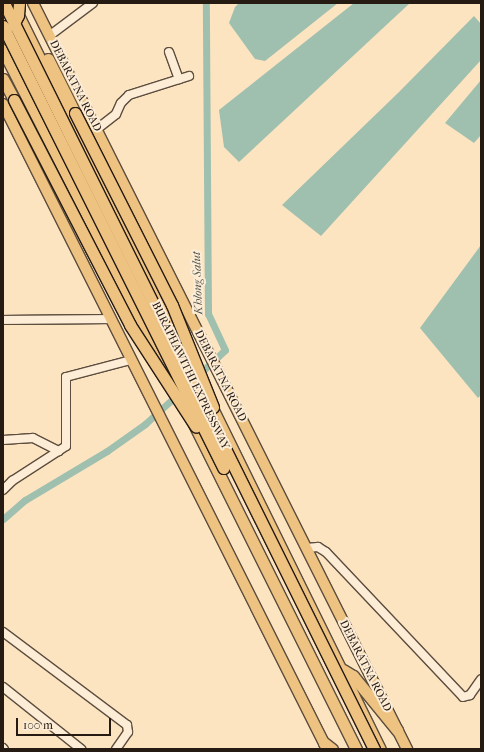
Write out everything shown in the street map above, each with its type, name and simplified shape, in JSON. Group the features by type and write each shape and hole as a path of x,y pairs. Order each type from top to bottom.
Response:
{"highway":[{"name":"BURAPHAWITHI EXPRESSWAY","path":"4,3 228,465 362,749"},
{"name":"DEBARATNA ROAD","path":"12,3 380,749"},
{"path":"19,3 172,305 228,465"},
{"path":"3,30 12,26 18,15 19,3"},
{"name":"BURAPHAWITHI EXPRESSWAY","path":"3,26 374,749"},
{"path":"3,50 218,470 356,749"},
{"path":"3,79 130,325 228,465"},
{"path":"341,668 353,676 397,730"}],"main road":[{"name":"DEBARATNA ROAD","path":"33,3 407,749"},
{"path":"3,104 110,319 328,747"}],"street":[{"path":"49,36 93,3"},
{"path":"169,52 179,79"},
{"path":"97,129 116,114 121,103 129,95 189,76"},
{"path":"3,320 110,319"},
{"path":"3,490 12,481 66,446 66,377 131,360"},
{"path":"3,440 33,438 59,451"},
{"path":"306,548 318,547 326,552 463,697 470,695 481,679"},
{"path":"3,632 127,725 128,732 116,749"},
{"path":"3,687 81,749"}],"shaded area":[{"path":"239,3 338,3 265,61 255,59 229,23 235,7"},
{"path":"354,3 410,3 239,162 224,147 219,110"},
{"path":"474,16 481,24 481,60 321,236 282,205 399,92"},
{"path":"481,80 481,135 474,143 445,123"},
{"path":"481,245 481,395 478,398 420,328"}],"waterway":[{"name":"Khlong Salut","path":"197,376 225,350 208,314 206,3"},
{"name":"Khlong Salut","path":"3,519 25,500 107,451 145,424 178,394"}]}
